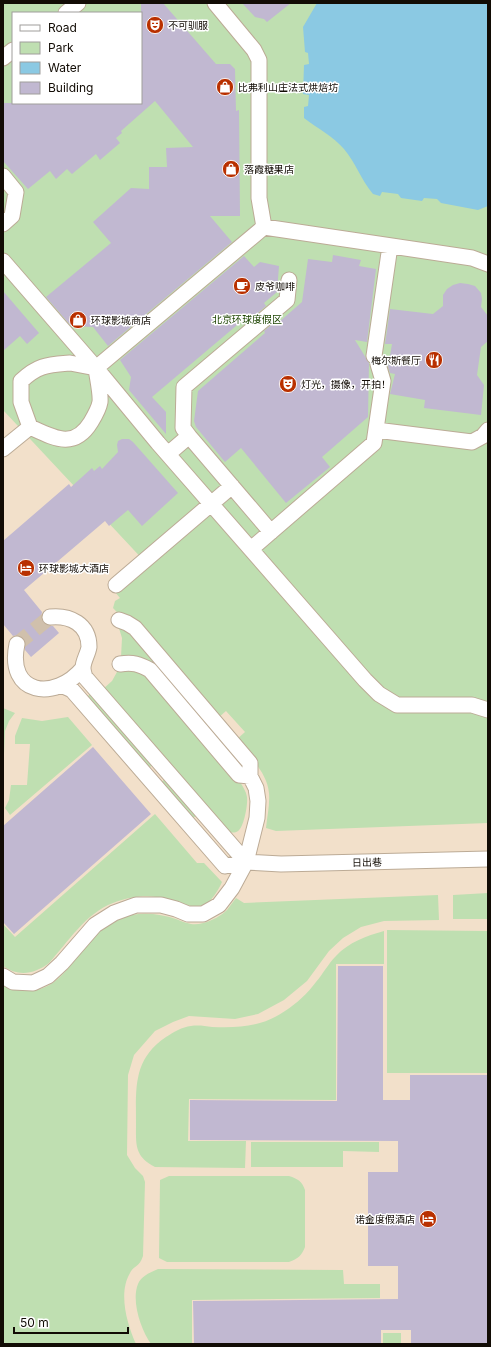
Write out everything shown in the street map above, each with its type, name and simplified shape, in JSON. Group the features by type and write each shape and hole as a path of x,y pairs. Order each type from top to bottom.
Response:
{"street":[{"path":"67,12 78,3"},
{"path":"214,3 254,50 259,60 259,198 264,227"},
{"path":"3,58 12,51"},
{"path":"3,176 16,192 12,216 3,224"},
{"path":"96,368 264,227 472,258 488,264"},
{"path":"251,549 374,443 383,381 376,360 390,246"},
{"path":"3,261 211,504 365,680 379,694 397,705 472,705 488,710"},
{"path":"271,532 183,428 184,387 287,300 289,280"},
{"path":"70,363 96,368 100,402 93,419 85,432 73,439 54,438 30,427 21,402 21,381 32,371 46,365 70,363"},
{"path":"3,449 30,427"},
{"path":"376,430 472,442 483,436 488,430"},
{"path":"163,448 189,436"},
{"path":"116,585 232,486"},
{"path":"16,644 15,662 17,671 22,680 29,685 39,689 51,689 76,677 83,668 89,647 87,636 76,620 58,616 50,618"},
{"path":"3,976 13,982 33,983 48,976 62,963 95,925 114,913 136,905 161,905 188,914 203,914 219,905 232,888 246,862 257,818 258,801 256,788 250,776 250,763 135,628 119,620"},
{"path":"120,664 131,662 150,670 239,775 250,776"},
{"path":"83,668 85,677 246,862"},
{"name":"日出巷","path":"61,685 72,690 225,866 246,862 281,864 488,859"}],"green space":[{"name":"北京环球度假区","path":"3,3 488,3 488,823 276,831 266,828 269,802 268,785 257,765 236,740 245,732 226,711 218,718 113,608 115,601 120,598 115,592 147,564 3,410"},
{"path":"118,625 126,628 230,748 226,751 140,658 132,656 121,657 122,638"},
{"path":"129,667 139,668 240,782 246,793 247,800 244,820 238,831 234,833 226,831 103,689 112,681 117,672"},
{"path":"91,693 153,764 148,769 86,698"},
{"path":"3,708 15,713 9,721 5,731 3,778"},
{"path":"68,717 92,745 10,815 5,808 9,800 11,785 27,785 30,744 15,744 15,736 22,718 42,721"},
{"path":"165,779 197,815 192,819 160,783"},
{"path":"155,814 197,863 204,863 222,882 215,895 208,902 201,906 194,906 167,899 145,896 118,901 103,908 86,921 44,967 32,972 20,973 3,966 3,924 15,937"},
{"path":"488,893 488,919 453,919 453,895"},
{"path":"438,895 439,920 384,921 361,927 343,938 329,951 307,981 284,1000 258,1014 235,1019 189,1016 155,1031 134,1055 128,1075 127,1155 135,1168 143,1176 145,1182 143,1256 140,1263 133,1269 126,1281 124,1299 127,1318 136,1344 3,1344 3,985 21,990 36,990 48,986 59,978 101,930 117,920 132,915 154,914 176,919 189,924 200,924 220,916 227,910 236,898 244,903"},
{"path":"387,930 488,931 488,1073 387,1073"},
{"path":"384,931 384,964 336,964 336,1100 189,1099 188,1141 246,1141 245,1168 155,1167 143,1158 136,1143 137,1086 142,1065 147,1055 155,1046 172,1033 188,1027 241,1027 259,1023 276,1016 285,1011 306,994 333,959 346,947 358,940"},
{"path":"251,1142 379,1142 379,1152 343,1151 343,1167 251,1167"},
{"path":"169,1176 289,1176 297,1179 301,1182 305,1190 305,1247 295,1260 289,1262 167,1262 159,1258 160,1180"},
{"path":"158,1269 343,1270 344,1284 380,1284 380,1298 192,1300 192,1344 151,1344 138,1315 136,1307 136,1291 141,1279"},
{"path":"383,1333 401,1333 401,1344 383,1344"}],"water":[{"path":"317,3 488,3 488,206 478,210 441,203 437,199 424,198 422,201 401,198 398,194 382,192 380,196 373,194 344,149 304,118 304,107 308,106 309,95 303,94 304,65 309,64 308,53 305,52 303,27"}],"building":[{"path":"141,3 163,3 216,64 230,64 235,69 236,111 239,110 240,216 210,216 232,242 108,346 93,327 71,326 46,297 111,243 93,222 131,188 149,189 149,167 167,167 166,148 193,147 155,101 121,131 122,133 116,138 120,143 100,160 96,154 72,174 67,169 56,179 50,171 28,189 3,161 3,103 142,104"},
{"path":"242,3 291,3 267,22 264,19 255,17"},
{"name":"灯光，摄像，开拍！","path":"333,255 361,260 359,266 376,269 367,342 355,340 369,363 368,417 322,457 330,467 286,503 241,448 225,462 196,427 194,421 198,391 265,333 264,331 277,320 279,322 302,302 308,259 332,262"},
{"path":"244,256 254,267 260,262 279,266 277,292 264,303 266,306 252,318 249,315 152,397 166,412 166,434 129,390 131,377 120,360"},
{"name":"梅尔斯餐厅","path":"460,283 475,286 481,293 481,307 488,316 488,341 481,347 477,375 484,385 481,415 424,408 425,400 390,394 395,374 390,373 388,367 392,344 385,344 390,309 433,314 443,306 443,295 447,289"},
{"path":"3,291 39,333 27,344 20,336 3,351"},
{"path":"122,439 129,439 133,442 178,493 142,526 128,510 109,526 105,521 24,590 42,612 41,617 43,622 46,625 53,626 59,633 31,657 25,650 25,641 22,637 18,635 13,636 3,624 3,541 69,484 71,487 92,468 94,471 100,466 102,469 118,452 118,441"},
{"path":"93,747 151,814 14,934 3,922 3,826"},
{"path":"338,966 383,966 383,1100 410,1100 410,1075 488,1075 488,1344 411,1344 411,1330 381,1330 381,1344 194,1344 193,1301 398,1299 398,1266 368,1266 368,1172 398,1172 398,1141 190,1140 190,1100 337,1101"}],"tunnel":[{"path":"17,644 50,617"}],"place":[{"name":"不可驯服","path":"155,25"},
{"name":"比弗利山庄法式烘焙坊","path":"225,87"},
{"name":"落霞糖果店","path":"231,169"},
{"name":"皮爷咖啡","path":"242,286"},
{"name":"环球影城商店","path":"78,320"},
{"name":"梅尔斯餐厅","path":"434,360"},
{"name":"灯光，摄像，开拍！","path":"288,384"},
{"name":"环球影城大酒店","path":"26,568"},
{"name":"诺金度假酒店","path":"428,1219"}]}
